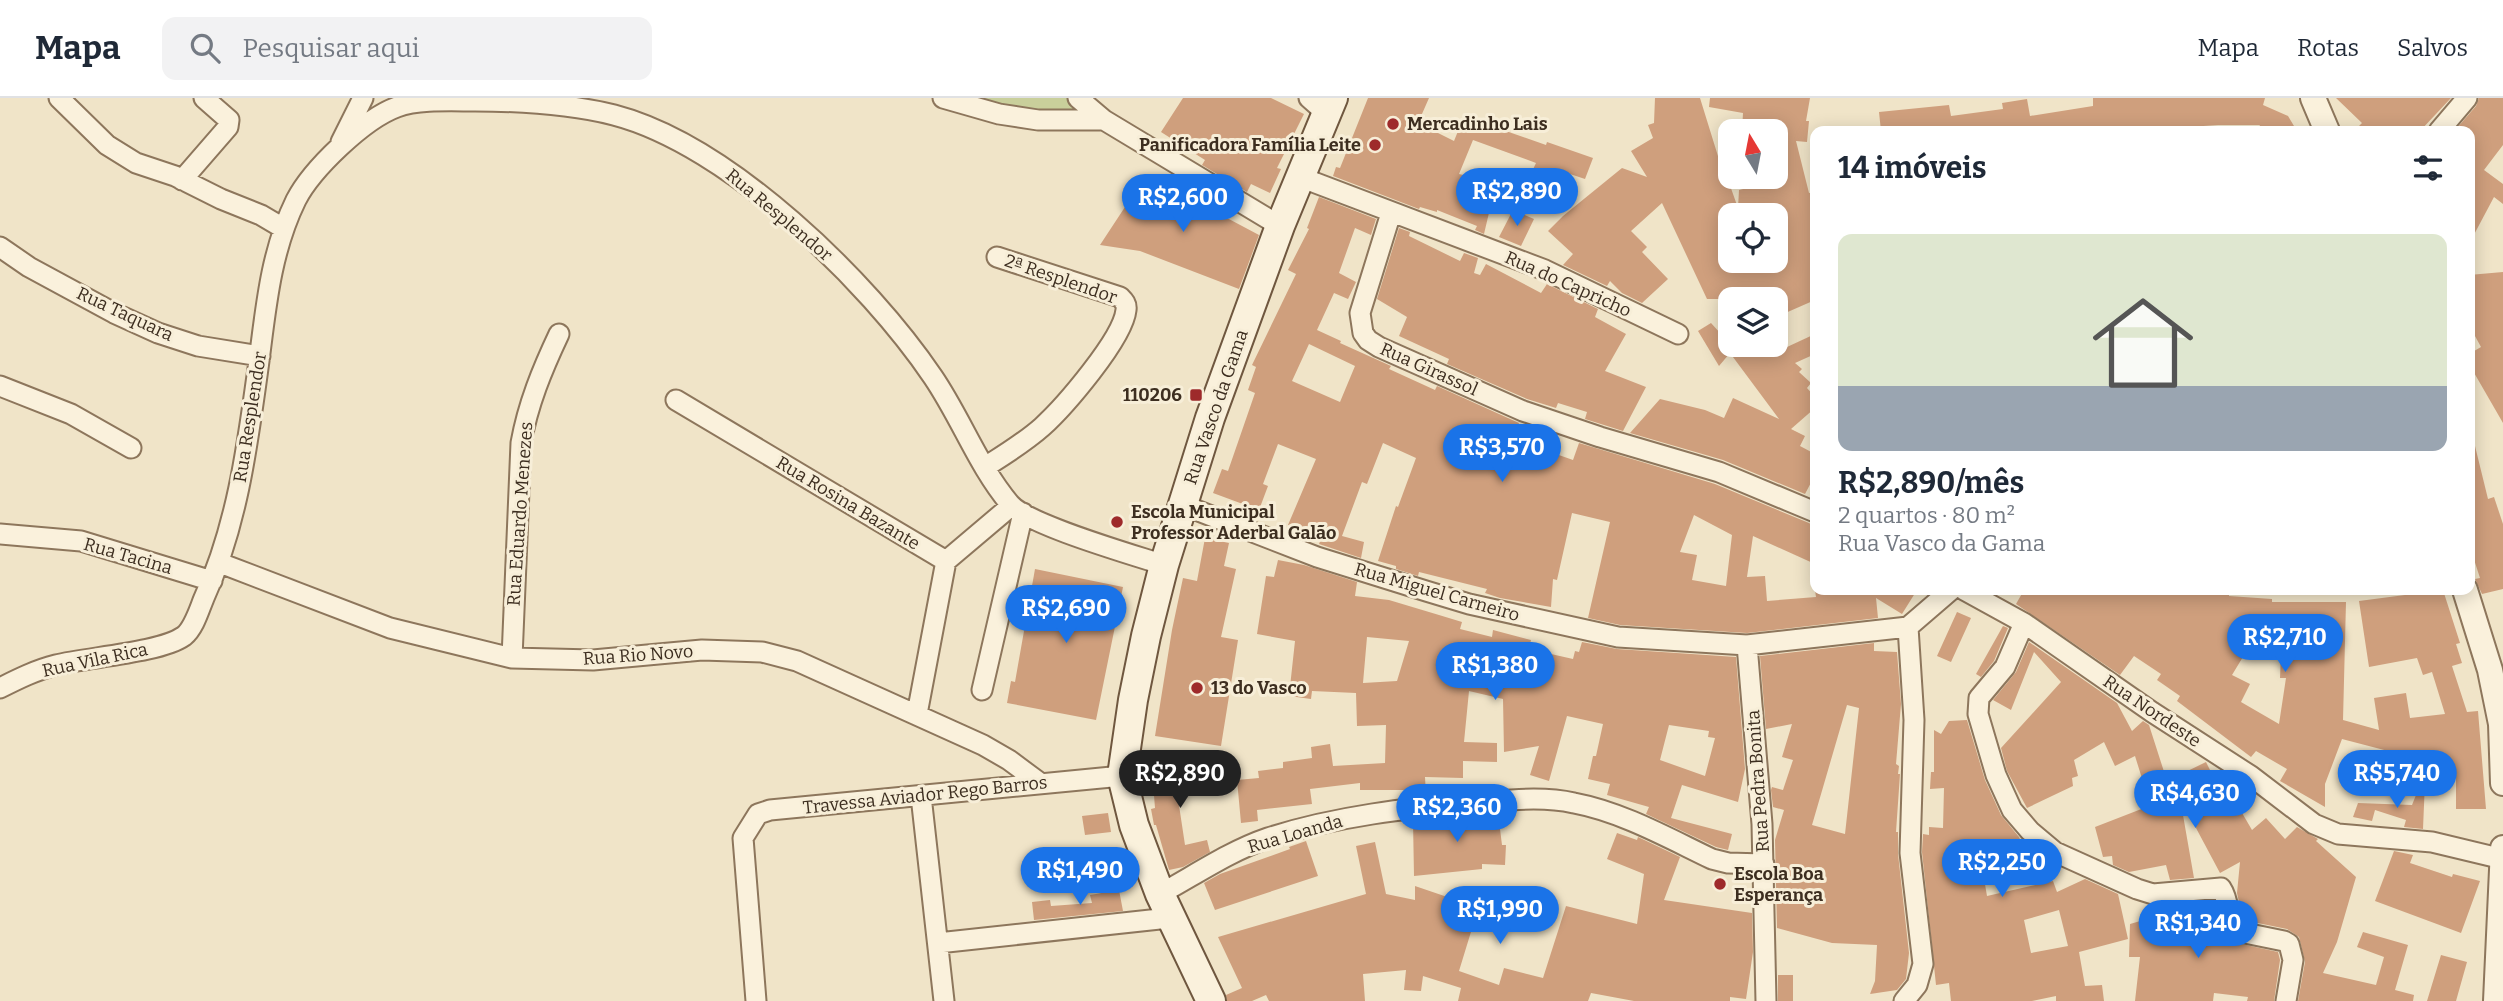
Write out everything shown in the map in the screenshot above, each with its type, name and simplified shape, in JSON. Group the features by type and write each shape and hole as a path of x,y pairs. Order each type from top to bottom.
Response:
{"main road":[{"name":"Rua Vasco da Gama","path":"1211,1001 1164,906 1134,825 1122,776 1136,687 1164,565 1210,418 1300,177 1322,103"}],"street":[{"path":"59,98 107,145 136,163 182,180 221,200 261,215 283,228"},
{"path":"182,180 228,127 229,120 204,98"},
{"path":"336,152 363,98"},
{"path":"943,98 999,114 1038,120 1104,120"},
{"path":"1078,98 1104,120 1280,226"},
{"path":"2313,98 2325,126"},
{"path":"2443,126 2466,98"},
{"name":"Rua Resplendor","path":"189,632 216,572 243,472 271,273 283,228 299,195 317,169 374,117 401,105 497,101 566,107 615,115 661,133 746,183 841,268 887,317 934,378 985,467 1017,510"},
{"name":"Rua do Capricho","path":"1300,177 1545,271 1678,334"},
{"name":"Rua Girassol","path":"1391,213 1360,313 1363,333 1368,340 1522,411 1719,472 1810,510"},
{"name":"Rua Taquara","path":"0,247 30,267 114,313 158,333 198,346 260,356"},
{"name":"2ª Resplendor","path":"985,467 1023,443 1044,425 1095,368 1125,315 1126,302 1120,297 1085,284 997,257"},
{"name":"Rua Eduardo Menezes","path":"512,659 521,443 536,384 559,334"},
{"path":"0,386 93,424 131,448"},
{"name":"Rua Rosina Bazante","path":"676,400 946,561"},
{"name":"Rua Miguel Carneiro","path":"1183,505 1317,557 1469,604 1618,637 1747,645 1908,627"},
{"path":"916,714 946,561 1017,510"},
{"path":"1017,510 1065,531 1164,565"},
{"path":"982,690 1017,510"},
{"name":"Rua Tacina","path":"0,534 81,541 216,572"},
{"name":"Rua Rio Novo","path":"216,572 390,628 512,659 593,660 702,650 762,652 797,661 983,745 1040,783"},
{"path":"1903,1001 1917,985 1923,964 1910,853 1914,720 1908,627 1945,595"},
{"name":"Rua Nordeste","path":"1959,595 2024,623 2152,712 2251,776 2314,824 2339,834 2432,842 2503,859"},
{"path":"2467,595 2490,670 2501,724 2503,783"},
{"path":"2024,623 2005,667 1979,698 1978,714 1996,775 2012,810 2030,831 2055,852 2153,894 2221,888 2228,898 2231,924 2235,931 2289,944 2293,960 2286,1001"},
{"name":"Rua Vila Rica","path":"0,688 57,665 164,645 189,632"},
{"name":"Rua Pedra Bonita","path":"1747,645 1764,864 1766,1001"},
{"name":"Travessa Aviador Rego Barros","path":"756,1001 743,838 758,814 770,810 1122,776"},
{"path":"921,796 943,1001"},
{"name":"Rua Loanda","path":"1164,906 1230,855 1267,839 1332,821 1443,805 1506,800 1574,802 1601,809 1712,859 1728,863 1764,864"},
{"path":"2496,1001 2503,848"},
{"path":"938,943 1164,906"}],"green space":[{"path":"970,98 1079,98 1097,114 1038,120"}],"building":[{"path":"1183,98 1271,98 1304,114 1277,168 1281,169 1270,193 1251,184 1247,192 1202,165 1205,160 1161,132"},
{"path":"1368,98 1429,98 1418,123 1454,141 1465,114 1480,122 1546,145 1547,142 1593,158 1585,179 1558,170 1548,190 1528,180 1536,163 1473,140 1459,174 1496,183 1484,234 1475,230 1477,226 1437,210 1419,209 1333,176 1336,167 1340,168"},
{"path":"1655,98 1700,98 1718,156 1718,189 1731,189 1736,203 1718,203 1718,273 1788,273 1788,203 1738,203 1739,190 1788,189 1788,119 1743,119 1743,113 1709,107 1710,98 1810,98 1806,121 1809,121 1807,142 1796,141 1810,193 1810,302 1788,312 1788,287 1718,287 1718,299 1707,299 1662,203 1631,231 1647,247 1642,252 1668,279 1642,303 1622,293 1610,281 1607,286 1563,265 1573,254 1548,231 1622,168 1647,177 1631,151 1653,138 1648,125 1654,123"},
{"path":"2093,98 2265,98 2263,105 2288,116 2294,126 1880,126 1879,112 1949,105 1951,116 2003,109 2002,103 2027,99 2030,116 2093,106"},
{"path":"2336,98 2451,98 2425,126 2359,126 2362,123"},
{"path":"2479,98 2503,98 2503,145 2484,170 2503,184 2503,204 2494,197 2475,233 2475,126 2459,126 2476,106"},
{"path":"1146,175 1259,235 1239,289 1140,251 1100,245"},
{"path":"1319,197 1376,219 1371,235 1355,228 1339,273 1356,282 1348,299 1334,293 1317,330 1391,366 1389,369 1435,390 1437,386 1519,423 1513,439 1573,460 1579,443 1715,484 1809,523 1810,562 1753,536 1747,577 1765,576 1767,601 1816,595 1914,595 1902,614 1876,598 1878,618 1747,633 1620,625 1588,618 1610,522 1572,513 1557,580 1553,579 1551,607 1500,598 1485,593 1487,589 1419,572 1418,576 1396,569 1396,566 1378,561 1396,506 1398,507 1416,458 1383,443 1367,484 1362,482 1342,536 1364,542 1361,558 1319,544 1321,539 1288,525 1316,459 1278,444 1263,484 1268,486 1259,510 1213,493 1222,469 1228,471 1255,393 1248,390 1256,367 1252,365 1296,274 1288,270 1309,229 1307,228","holes":["1309,344 1355,366 1340,402 1292,381","1694,515 1732,535 1726,586 1692,580 1697,555 1680,552"]},
{"path":"1513,210 1534,219 1521,246 1499,237"},
{"path":"1399,228 1410,232 1409,236 1460,261 1464,253 1478,258 1474,273 1480,275 1486,264 1541,293 1547,284 1598,309 1595,317 1626,334 1605,371 1646,387 1623,431 1585,419 1587,412 1558,403 1556,408 1527,399 1447,364 1449,359 1399,336 1407,317 1377,299"},
{"path":"2503,272 2503,423 2475,374 2475,350 2481,347 2475,336 2475,274"},
{"path":"1711,323 1718,331 1718,357 1727,357 1719,366 1698,331"},
{"path":"1810,336 1810,356 1795,363 1802,369 1799,372 1810,382 1807,388 1810,391 1810,412 1791,429 1805,436 1800,446 1810,451 1810,484 1805,494 1723,460 1630,433 1660,399 1705,410 1724,418 1733,398 1779,419 1733,357 1788,357 1788,347"},
{"path":"2475,446 2488,499 2494,497 2503,524 2503,589 2482,594 2475,579 2480,578 2475,563"},
{"name":"13 do Vasco","path":"1205,538 1229,543 1224,566 1236,569 1221,637 1238,640 1221,746 1155,736 1183,578 1197,581"},
{"path":"1278,560 1304,565 1357,582 1355,596 1389,600 1462,622 1460,629 1492,637 1493,630 1531,640 1529,649 1573,659 1582,642 1617,649 1736,657 1745,769 1738,802 1682,785 1671,818 1732,834 1728,850 1646,814 1649,807 1607,795 1610,784 1588,779 1603,724 1567,716 1549,781 1530,775 1539,746 1504,752 1503,699 1469,691 1464,742 1497,743 1497,762 1463,761 1463,778 1425,777 1426,795 1409,797 1409,790 1360,790 1360,783 1310,789 1312,804 1257,810 1258,821 1241,823 1237,780 1259,778 1258,771 1283,768 1283,762 1312,758 1311,747 1330,744 1333,766 1385,763 1386,725 1357,726 1356,693 1312,691 1311,699 1289,696 1295,641 1257,634 1266,576 1274,577","holes":["1367,637 1409,641 1397,681 1363,683","1669,725 1709,731 1708,737 1715,738 1705,776 1660,760"]},
{"path":"1035,569 1123,587 1096,720 1007,703 1011,681 1015,682"},
{"path":"2021,595 2229,595 2272,599 2272,602 2346,602 2343,720 2379,730 2374,698 2406,693 2410,718 2445,714 2432,672 2423,675 2417,658 2369,667 2359,601 2405,595 2445,595 2460,643 2456,644 2462,663 2452,666 2467,712 2478,711 2486,809 2456,809 2456,774 2390,779 2388,751 2342,739 2325,784 2325,807 2280,781 2287,769 2256,751 2251,757 2177,701 2180,696 2157,680 2161,674 2134,656 2120,675 2016,604","holes":["2282,626 2280,678 2286,678 2279,724 2241,702 2250,684 2232,675 2255,637 2275,639"]},
{"path":"1957,612 1971,618 1951,662 1937,656"},
{"path":"2003,626 2008,628 1994,661 1981,677 1976,674"},
{"path":"2029,642 2117,703 2132,731 2143,721 2149,725 2167,781 2206,762 2216,782 2223,773 2234,779 2237,792 2231,794 2252,830 2266,818 2285,839 2297,827 2318,839 2316,841 2356,877 2337,942 2323,973 2376,985 2384,957 2357,947 2363,932 2408,945 2395,990 2414,995 2413,1001 2298,1001 2305,962 2299,937 2287,929 2243,920 2237,893 2240,862 2220,873 2180,798 2194,878 2170,880 2166,865 2129,872 2113,865 2112,856 2103,857 2095,827 2144,808 2139,790 2145,788 2135,756 2115,766 2104,742 2074,760 2078,776 2072,778 2073,786 2027,808 2007,771 2001,748 2061,682 2034,652 2011,710 1993,700 2016,672"},
{"path":"1874,643 1874,651 1897,652 1901,704 1896,764 1900,774 1896,832 1909,953 1906,979 1897,990 1870,994 1875,981 1877,945 1832,943 1777,928 1775,840 1784,810 1773,807 1771,790 1772,787 1783,790 1793,760 1782,757 1792,724 1766,729 1760,656","holes":["1847,705 1859,708 1845,834 1812,825"]},
{"path":"1967,720 1985,780 2001,815 2022,844 1992,855 1992,861 1981,861 1987,896 2053,881 2057,892 2085,879 2118,894 2128,939 2079,952 2085,986 2102,985 2104,1001 2056,1001 2056,996 2032,1001 1951,1001 1949,983 1936,985 1922,852 1923,834 1929,835 1929,827 1943,828 1944,788 1930,789 1931,772 1934,772 1934,730 1941,734 1949,721","holes":["2059,910 2068,946 2031,953 2024,920"]},
{"path":"1218,764 1218,769 1225,769 1226,784 1198,786 1198,790 1177,792 1185,845 1207,840 1210,852 1183,867 1169,870 1151,809 1155,808 1152,770"},
{"path":"2422,780 2425,781 2423,829 2404,827 2406,820 2375,810 2372,821 2353,817 2358,803 2412,805"},
{"path":"1108,813 1111,832 1085,835 1082,816"},
{"path":"1498,813 1502,845 1506,845 1505,865 1482,864 1482,869 1414,876 1413,821"},
{"path":"1617,833 1637,840 1638,837 1680,857 1664,900 1752,913 1753,952 1746,999 1730,997 1730,1001 1634,1001 1591,993 1588,1001 1458,1001 1461,988 1423,976 1421,991 1404,990 1406,970 1363,974 1365,1001 1269,1001 1266,995 1252,1001 1227,1001 1226,995 1242,988 1218,937 1366,894 1356,846 1375,842 1386,894 1415,900 1415,886 1459,901 1455,915 1474,922 1459,971 1499,985 1504,968 1543,978 1566,906 1637,924 1644,874 1607,859"},
{"path":"1306,841 1318,876 1215,910 1204,883 1220,874"},
{"path":"2394,851 2413,855 2410,863 2452,877 2453,874 2480,881 2461,933 2375,901"},
{"path":"1119,890 1123,911 1034,920 1032,902 1050,900 1051,906 1092,903 1090,895"},
{"path":"2199,902 2202,923 2218,921 2228,941 2278,952 2280,960 2274,1001 2247,1001 2248,997 2214,993 2213,1001 2135,1001 2140,957 2129,957 2130,924 2168,913 2167,910 2176,908 2175,904"},
{"path":"2441,955 2467,962 2456,1001 2427,1001"},
{"path":"1778,975 1793,975 1793,1001 1778,1001"}],"place":[{"name":"Mercadinho Lais","path":"1393,124"},
{"name":"Panificadora Família Leite","path":"1375,145"},
{"name":"110206","path":"1196,395"},
{"name":"Escola Municipal Professor Aderbal Galão","path":"1117,522"},
{"name":"13 do Vasco","path":"1197,688"},
{"name":"Escola Boa Esperança","path":"1720,884"}]}
